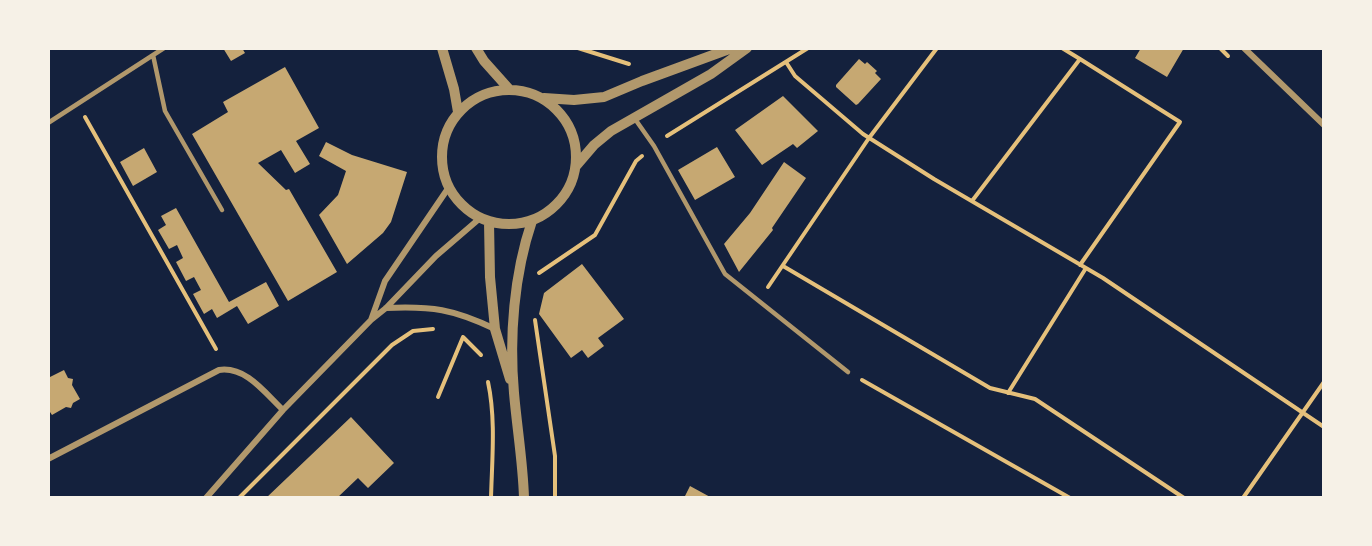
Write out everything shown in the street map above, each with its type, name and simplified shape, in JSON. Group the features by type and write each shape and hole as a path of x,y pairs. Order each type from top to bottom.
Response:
{"street":[{"path":"442,48 458,112"},
{"path":"476,48 484,61 509,89"},
{"path":"544,98 574,100 604,97 732,48"},
{"path":"576,165 594,145 611,131 711,74 747,48"},
{"path":"1245,48 1324,125"},
{"path":"509,89 527,91 544,98 559,111 570,127 576,146 576,165 572,183 562,199 548,212 532,220 515,224 484,221 458,200 449,187 443,168 442,148 447,129 458,112 473,100 490,92 509,89"},
{"path":"371,320 385,281 449,187"},
{"path":"524,498 513,391 516,279 532,220"},
{"path":"207,498 283,410 371,320 386,308 436,256 484,221"},
{"path":"484,221 495,329 513,391"},
{"path":"386,308 422,307 447,310 495,329"},
{"path":"48,459 219,370 228,369 244,375 283,410"}],"lane":[{"path":"48,123 164,48"},
{"path":"153,55 165,111 222,210"},
{"path":"635,118 654,146 725,274 848,372"}],"path":[{"path":"578,48 636,66"},
{"path":"539,274 595,234 636,161 654,146 808,48"},
{"path":"768,287 869,138 937,48"},
{"path":"1062,48 1180,122 1080,265"},
{"path":"972,201 1080,59"},
{"path":"786,62 795,76 869,138 1086,268 1324,426"},
{"path":"77,105 216,349"},
{"path":"783,266 990,388 1035,399 1184,498"},
{"path":"1008,393 1086,268"},
{"path":"534,315 555,456 555,498"},
{"path":"239,498 392,345 413,331 442,328"},
{"path":"453,332 463,337 482,356"},
{"path":"438,397 463,337"},
{"path":"848,372 1070,498"},
{"path":"486,375 490,393 491,498"},
{"path":"1243,498 1324,382"}],"building":[{"path":"223,48 242,48 245,53 231,61"},
{"path":"1141,48 1184,48 1167,77 1135,58"},
{"path":"859,59 865,64 867,62 877,71 875,73 881,79 856,105 836,85"},
{"path":"285,67 319,128 296,141 310,164 295,173 281,150 258,163 286,190 289,189 337,272 288,301 192,134 228,112 223,102"},
{"path":"783,96 818,131 797,148 793,144 762,165 735,130"},
{"path":"326,142 352,155 407,172 391,222 383,233 347,264 319,215 338,195 346,171 319,156"},
{"path":"717,147 735,177 695,200 678,170"},
{"path":"144,148 157,172 133,186 120,162"},
{"path":"784,162 806,178 772,228 773,230 739,272 724,244 750,213"},
{"path":"176,208 229,302 266,282 279,306 248,324 237,306 217,318 212,309 204,314 193,294 201,290 194,277 186,281 176,262 183,258 177,245 169,249 158,230 166,225 161,216"},
{"path":"582,264 624,319 598,338 604,346 588,358 582,350 571,358 539,314 544,293"},
{"path":"64,370 68,378 73,379 72,385 80,399 73,403 71,408 66,407 52,415 48,409 48,378"},
{"path":"351,417 394,463 368,488 358,478 337,498 266,498"},
{"path":"690,486 712,498 684,498"}]}
